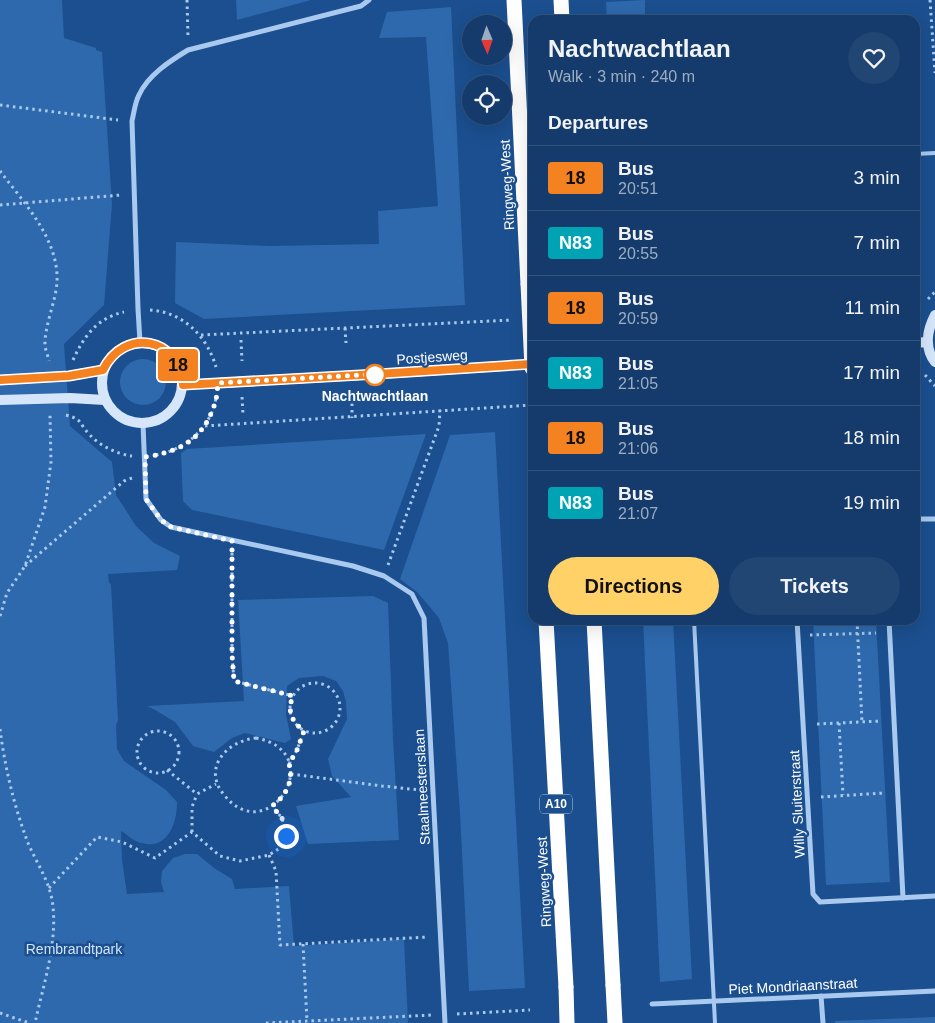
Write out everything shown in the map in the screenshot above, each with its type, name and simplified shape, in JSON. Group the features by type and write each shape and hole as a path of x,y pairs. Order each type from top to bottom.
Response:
{"highway":[{"path":"561,2 562,15"},
{"name":"Ringweg-West","path":"514,3 528,284"},
{"name":"Ringweg-West","path":"546,625 567,1023"},
{"path":"594,625 615,1023"}],"street":[{"path":"140,342 132,121 139,95 152,76 188,50 361,6 368,0"},
{"path":"935,315 929,328 927,342 935,362"},
{"path":"140,342 154,344 169,352 180,367 183,385 179,399 171,411 160,419 143,423 128,421 109,407 105,400 102,386 103,370 111,356 132,343 140,342"},
{"path":"920,343 927,342"},
{"name":"Postjesweg","path":"183,385 528,364"},
{"path":"0,380 69,376 103,370"},
{"path":"0,400 70,398 105,400"},
{"name":"Staalmeesterslaan","path":"143,423 146,499 161,520 171,527 353,566 384,576 412,594 424,618 445,1023"},
{"path":"920,519 935,519"},
{"name":"Willy Sluiterstraat","path":"797,625 813,894 820,902 935,896"},
{"path":"889,625 903,898"},
{"name":"Piet Mondriaanstraat","path":"652,1004 935,991"},
{"path":"822,996 823,1023"}],"lane":[{"path":"920,154 935,153"},
{"path":"694,625 716,1023"}],"path":[{"path":"187,0 188,50"},
{"path":"930,0 935,72"},
{"path":"0,105 132,121"},
{"path":"0,171 41,228 51,246 57,263 57,283 45,346 49,364"},
{"path":"0,205 135,194"},
{"path":"69,376 72,362 81,342 96,325 116,314 138,309 161,310 183,320 200,335 210,349 216,366 218,383 214,406 204,426 188,443 168,453 145,457 118,453 90,435 78,418 70,398"},
{"path":"200,335 513,320"},
{"path":"345,328 346,343"},
{"path":"241,340 242,361"},
{"path":"922,372 935,386"},
{"path":"242,395 243,414"},
{"path":"352,397 352,418"},
{"path":"204,426 528,405"},
{"path":"384,576 439,426 440,410"},
{"path":"0,616 7,593 24,566 45,507 51,462 50,414"},
{"path":"24,566 124,481 145,473"},
{"path":"232,541 232,654 234,681 293,696"},
{"path":"857,625 862,722"},
{"path":"798,636 889,632"},
{"path":"322,684 335,694 340,709 338,717 328,730 320,733 304,731 292,720 290,703 293,696 298,689 306,685 322,684"},
{"path":"803,724 894,720"},
{"path":"839,723 843,795"},
{"path":"0,729 11,792 29,844 49,888 53,906 53,927 49,961 35,1023"},
{"path":"161,731 171,735 176,741 179,755 173,766 168,770 159,773 150,771 142,765 138,758 138,746 141,738 147,733 161,731"},
{"path":"289,764 304,731"},
{"path":"244,739 268,740 278,746 289,764 290,784 286,793 280,801 262,810 240,809 231,803 216,784 214,773 218,760 234,744 244,739"},
{"path":"168,770 197,794"},
{"path":"291,774 433,791"},
{"path":"216,784 197,794 192,807 192,832 220,856 240,861 270,856 280,848 286,836 282,818 272,806"},
{"path":"808,797 897,793"},
{"path":"49,888 97,837 122,842 155,858 192,832"},
{"path":"270,856 276,871 280,945 440,936"},
{"path":"302,944 307,1022"},
{"path":"266,1023 530,1010"},
{"path":"0,1013 29,1023"}],"green space":[{"name":"Rembrandtpark","path":"0,0 62,0 64,38 96,48 96,50 102,52 112,204 104,305 64,344 70,426 112,462 116,495 136,526 154,543 180,556 177,570 108,574 109,583 111,584 118,720 116,725 117,749 124,761 166,790 177,802 175,819 163,840 148,844 136,841 121,831 122,860 127,894 164,892 161,882 162,871 173,858 185,854 197,854 214,868 232,879 235,889 289,886 294,946 404,939 408,1023 0,1023"},
{"path":"236,0 311,0 237,20"},
{"path":"645,0 645,15 607,15 606,2"},
{"path":"451,7 465,305 204,319 175,303 176,242 269,246 379,244 378,211 438,206 426,37 379,38 387,12"},
{"path":"143,359 156,363 162,369 166,382 162,395 156,401 143,405 130,401 124,395 120,382 124,369 130,363"},
{"path":"495,432 525,988 469,991 460,813 448,643 439,618 417,592 400,579 450,435"},
{"path":"426,434 384,550 192,510 183,501 181,453 187,449"},
{"path":"373,596 388,603 399,840 308,844 296,806 351,797 332,776 328,759 347,719 343,691 336,681 323,676 299,678 287,686 286,715 291,739 285,743 245,733 232,738 214,752 193,746 175,722 147,706 244,701 238,600"},
{"path":"643,625 673,625 692,979 660,982"},
{"path":"813,625 876,625 890,882 826,885"},
{"path":"935,1017 935,1023 835,1023 835,1021"}],"bus line":[{"name":"18","path":"0,380 69,376 103,370 111,356 117,351 124,346 140,342 154,344 169,352 180,367 183,385 528,364"}],"place":[{"name":"Nachtwachtlaan","path":"375,375"}],"route":[{"path":"286,836 282,818 272,806 280,801 290,784 289,764 304,731 292,720 290,703 293,696 234,681 232,654 232,541 171,527 161,520 146,499 145,457 168,453 188,443 204,426 214,406 218,383 378,374 375,375"}]}
